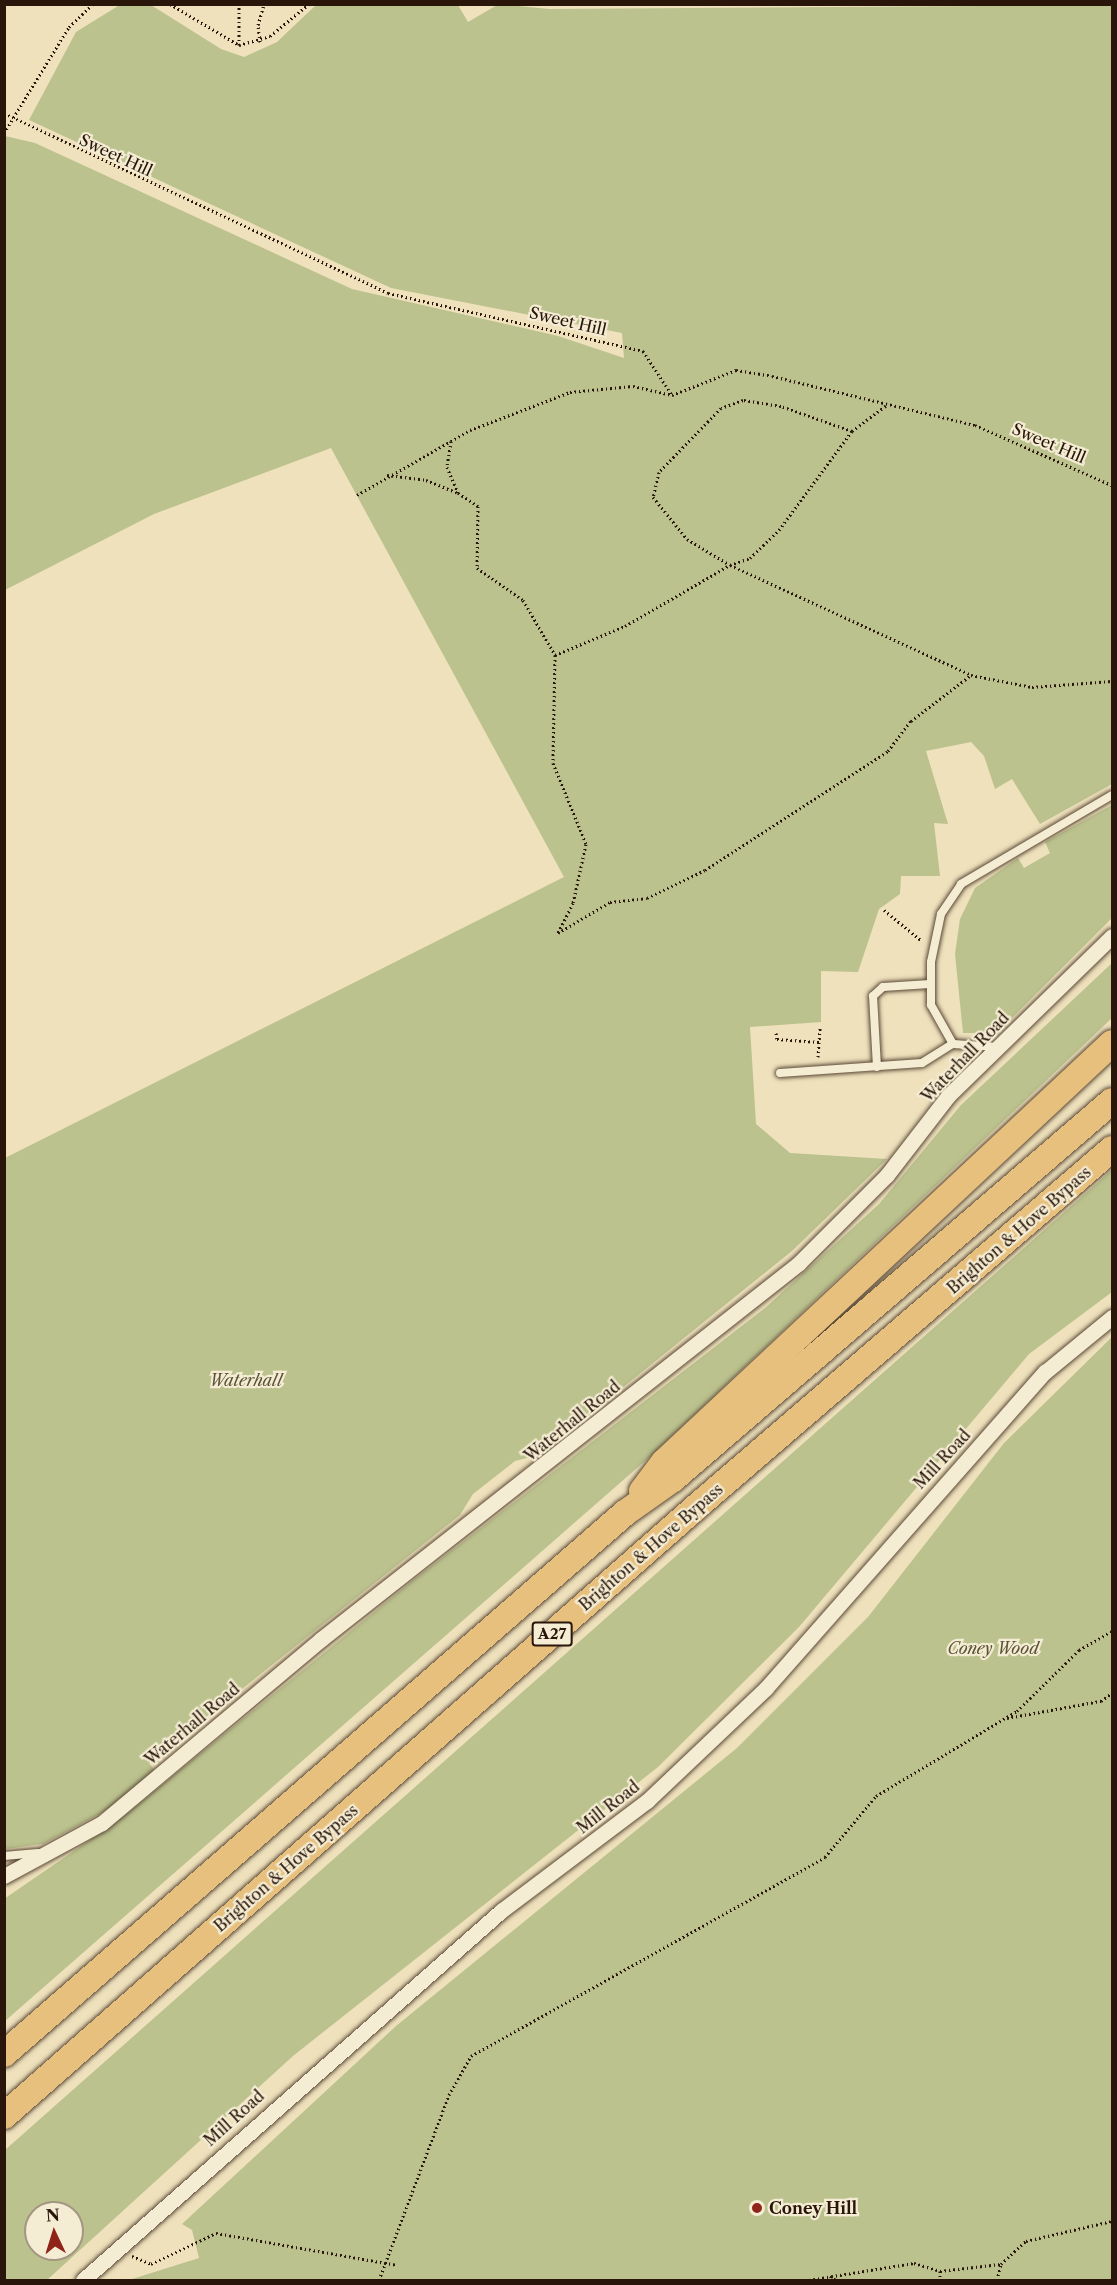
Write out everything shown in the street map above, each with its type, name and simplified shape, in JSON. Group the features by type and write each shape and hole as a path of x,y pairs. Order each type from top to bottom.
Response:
{"highway":[{"path":"626,1513 664,1462 1113,1043"},
{"name":"A27","path":"4,2054 626,1513 673,1479 1113,1101"},
{"name":"Brighton & Hove Bypass","path":"4,2116 693,1510 1113,1149"}],"street":[{"name":"Waterhall Road","path":"4,1876 39,1852 102,1823 320,1640 799,1263 888,1175 948,1096 1113,936"},
{"name":"Mill Road","path":"83,2280 119,2251 370,2022 501,1911 664,1785 766,1688 1045,1372 1113,1317"}],"lane":[{"path":"953,1044 931,1005 930,984 941,914 961,884 1113,795"},
{"path":"877,1067 873,996 883,987 930,984"},
{"path":"780,1072 922,1063 953,1044 999,1047"},
{"path":"4,1856 39,1852"}],"path":[{"path":"4,132 11,118 27,103 69,27 93,4"},
{"path":"170,4 239,45 260,42 309,4"},
{"path":"239,4 239,45"},
{"path":"260,42 258,25 264,4"},
{"name":"Sweet Hill","path":"4,113 388,293 643,351 672,395 736,370 975,425 1113,485"},
{"path":"357,495 385,475 451,441 570,392 633,386 672,395"},
{"path":"852,431 781,406 743,399 721,408 659,472 653,497 687,539 730,565 970,675 1032,687 1113,681"},
{"path":"555,655 625,627 730,565 750,558 779,530 852,431 888,404"},
{"path":"451,441 447,467 458,493"},
{"path":"385,475 426,480 458,493 478,506 477,568 523,600 555,655 553,763 586,844 573,903 558,933 610,902 647,898 705,870 888,752 911,721 970,675"},
{"path":"884,910 921,941 935,941"},
{"path":"816,1071 820,1028"},
{"path":"776,1033 777,1039 819,1042"},
{"path":"379,2280 449,2095 471,2056 825,1857 876,1796 1005,1718 1079,1650 1113,1631"},
{"path":"1005,1718 1101,1701 1113,1693"},
{"path":"997,2280 1001,2264 1026,2241 1113,2221"},
{"path":"119,2251 151,2264 216,2233 386,2261 397,2265"},
{"path":"809,2280 828,2275 914,2263 940,2271 1001,2264"},
{"path":"940,2271 940,2280"},
{"path":"828,2275 836,2280"}],"green space":[{"name":"Waterhall","path":"499,4 549,9 1112,5 1112,784 1040,824 1012,779 995,789 984,756 971,742 926,751 948,824 934,823 940,876 901,876 900,894 879,909 858,972 821,971 821,1022 750,1027 756,1124 790,1153 887,1159 792,1251 539,1455 515,1461 473,1494 460,1515 149,1763 155,1771 105,1811 43,1844 5,1849 5,1158 564,877 331,448 154,514 5,590 5,136 35,143 352,289 558,336 624,358 622,333 391,288 29,120 76,32 118,6 151,5 221,49 244,57 277,42 316,5 458,5 468,22"},
{"path":"1112,805 1112,918 997,1033 963,1033 955,954 960,919 975,888 1018,858 1024,868 1050,853 1045,842"},
{"path":"1112,963 1112,1018 653,1454 5,2021 4,1899 119,1820 411,1582 765,1308 879,1204 961,1105"},
{"path":"1112,1170 1112,1292 1029,1354 799,1627 658,1767 293,2056 84,2246 84,2201 24,2201 24,2261 68,2261 47,2280 5,2280 5,2150"},
{"name":"Coney Wood","path":"1112,1337 1112,2280 129,2280 199,2258 192,2230 182,2224 396,2026 737,1748 868,1617 1004,1443"}],"place":[{"name":"Coney Hill","path":"757,2208"}]}
